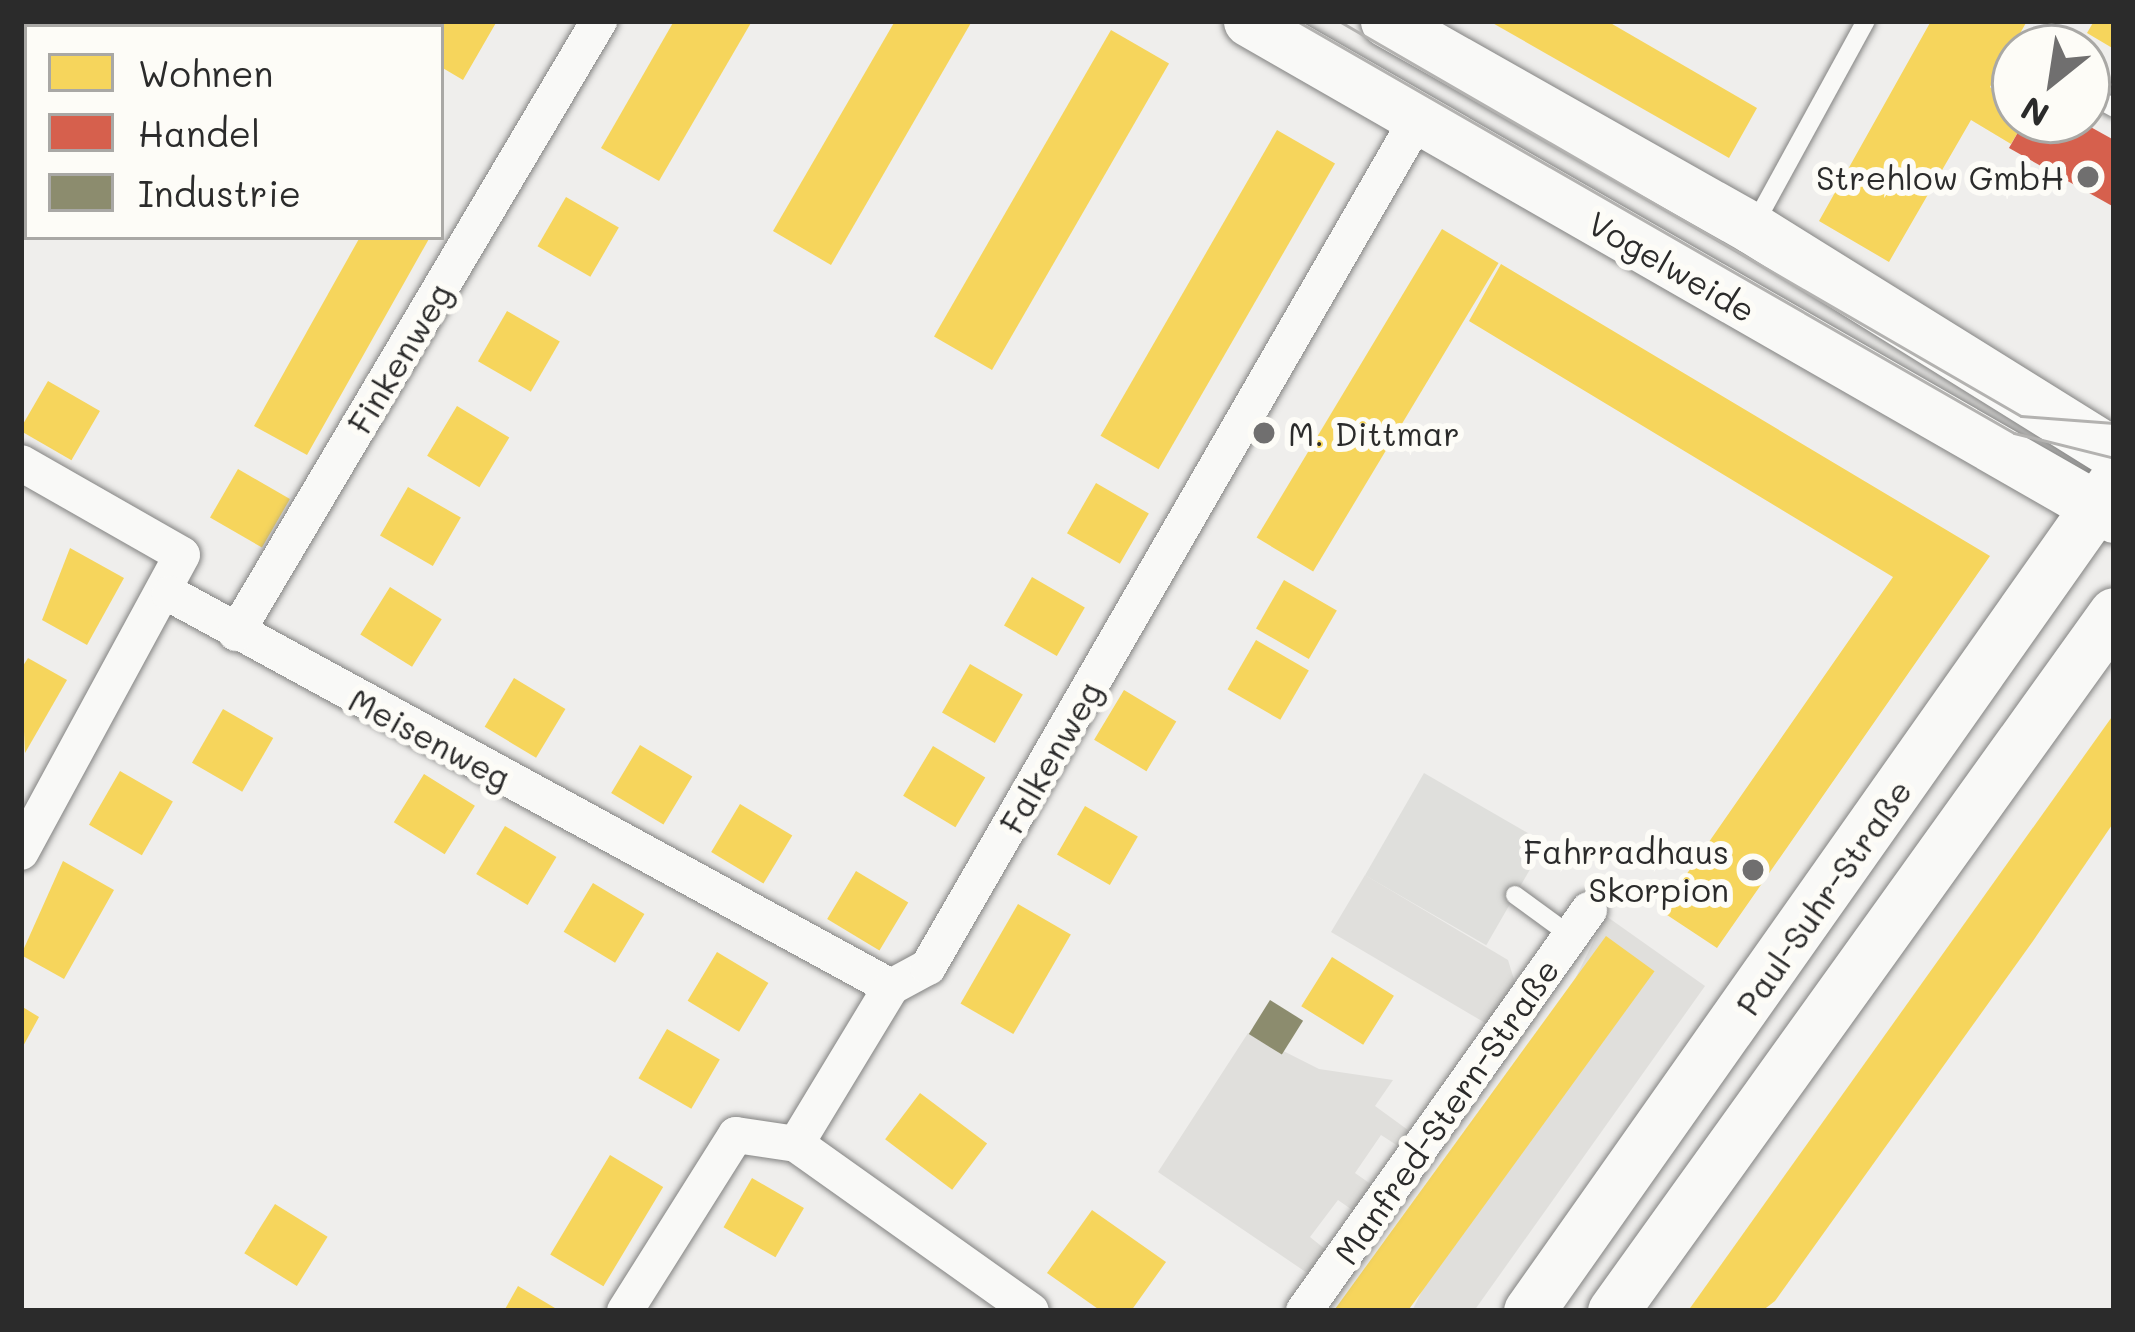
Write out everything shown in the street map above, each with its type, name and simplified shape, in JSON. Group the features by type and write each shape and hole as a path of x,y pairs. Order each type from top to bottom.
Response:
{"street":[{"name":"Finkenweg","path":"236,633 599,21"},
{"name":"Vogelweide","path":"1249,21 2108,502"},
{"path":"1387,21 1752,228 2114,453"},
{"name":"Falkenweg","path":"796,1144 891,988 928,968 1418,118"},
{"path":"21,463 182,555 170,594 21,852"},
{"name":"Paul-Suhr-Straße","path":"1529,1311 2108,502"},
{"name":"Meisenweg","path":"170,594 891,988"},
{"path":"1613,1311 2114,613"},
{"name":"Manfred-Stern-Straße","path":"1304,1311 1580,923"},
{"path":"626,1311 736,1135 796,1144 1031,1311"}],"lane":[{"path":"1752,228 1866,21"},
{"path":"1515,896 1580,923"}],"shaded area":[{"path":"1424,773 1545,843 1486,945 1365,875"},
{"path":"1365,875 1508,960 1516,986 1492,1027 1331,932"},
{"path":"1606,916 1705,986 1474,1311 1412,1311"},
{"path":"1248,1033 1319,1069 1393,1080 1375,1106 1419,1138 1409,1153 1381,1135 1355,1173 1382,1192 1365,1219 1338,1200 1310,1237 1336,1258 1319,1281 1158,1172"}],"building: Wohnen":[{"path":"419,21 497,21 463,80 444,69 444,24"},
{"path":"674,21 752,21 659,181 601,148"},
{"path":"895,21 972,21 831,265 773,231"},
{"path":"1489,21 1607,21 1757,108 1729,158"},
{"path":"1931,21 2027,21 1991,24 1991,132 1971,120 1889,262 1819,221"},
{"path":"2114,21 2114,49 2111,24 2092,24"},
{"path":"1111,30 1169,64 992,370 934,337"},
{"path":"1277,130 1335,164 1159,469 1100,436"},
{"path":"566,197 619,228 590,277 538,246"},
{"path":"1442,229 1499,263 1313,572 1257,538"},
{"path":"358,240 428,240 307,455 254,426"},
{"path":"1501,264 1990,556 1717,948 1661,911 1893,577 1469,321"},
{"path":"507,311 560,341 531,392 478,361"},
{"path":"48,381 100,411 71,460 21,431"},
{"path":"457,406 509,437 479,487 427,456"},
{"path":"238,469 290,499 262,547 210,517"},
{"path":"1096,483 1149,514 1120,564 1067,533"},
{"path":"408,487 461,518 433,566 380,535"},
{"path":"70,548 124,578 87,645 42,620"},
{"path":"1032,577 1085,608 1057,656 1004,625"},
{"path":"1284,580 1337,610 1309,659 1256,628"},
{"path":"390,587 442,619 412,667 360,634"},
{"path":"1256,640 1309,670 1280,720 1228,689"},
{"path":"28,658 67,680 25,753 21,669"},
{"path":"970,664 1023,694 995,743 942,712"},
{"path":"514,678 565,709 536,758 485,727"},
{"path":"1124,690 1176,721 1146,771 1094,740"},
{"path":"223,709 273,738 242,792 192,763"},
{"path":"2114,714 2114,822 2033,941 1775,1301 1762,1311 1688,1311"},
{"path":"640,745 692,776 663,824 611,793"},
{"path":"933,746 985,777 955,827 903,796"},
{"path":"120,771 173,802 142,855 89,825"},
{"path":"424,774 475,806 445,854 394,822"},
{"path":"740,804 792,835 763,883 711,852"},
{"path":"1085,806 1138,836 1110,885 1057,854"},
{"path":"505,826 556,857 528,905 476,874"},
{"path":"63,861 114,890 64,979 21,955"},
{"path":"856,871 908,902 879,950 827,919"},
{"path":"593,883 644,914 615,963 564,932"},
{"path":"1018,904 1071,934 1013,1034 960,1004"},
{"path":"1606,936 1655,971 1408,1311 1336,1308"},
{"path":"717,952 768,983 739,1032 688,1001"},
{"path":"1332,957 1394,996 1363,1045 1301,1006"},
{"path":"21,1006 39,1017 21,1050"},
{"path":"667,1029 720,1060 691,1109 638,1078"},
{"path":"920,1093 987,1144 952,1190 885,1139"},
{"path":"610,1155 663,1187 603,1286 550,1254"},
{"path":"752,1178 804,1208 775,1257 724,1227"},
{"path":"275,1204 328,1237 297,1286 244,1253"},
{"path":"1092,1210 1166,1262 1131,1311 1101,1311 1047,1273"},
{"path":"518,1286 560,1311 504,1311"}],"building: Handel":[{"name":"Strehlow GmbH","path":"2114,140 2114,207 2009,148 2011,144 2111,144"}],"building: Industrie":[{"path":"1270,1000 1303,1021 1282,1055 1249,1034"}],"tram line":[{"path":"1297,21 2014,433 2114,458"},
{"path":"1339,21 2021,416 2114,423"}],"place":[{"name":"Strehlow GmbH","path":"2088,177"},
{"name":"M. Dittmar","path":"1264,433"},
{"name":"Fahrradhaus Skorpion","path":"1753,870"}]}
